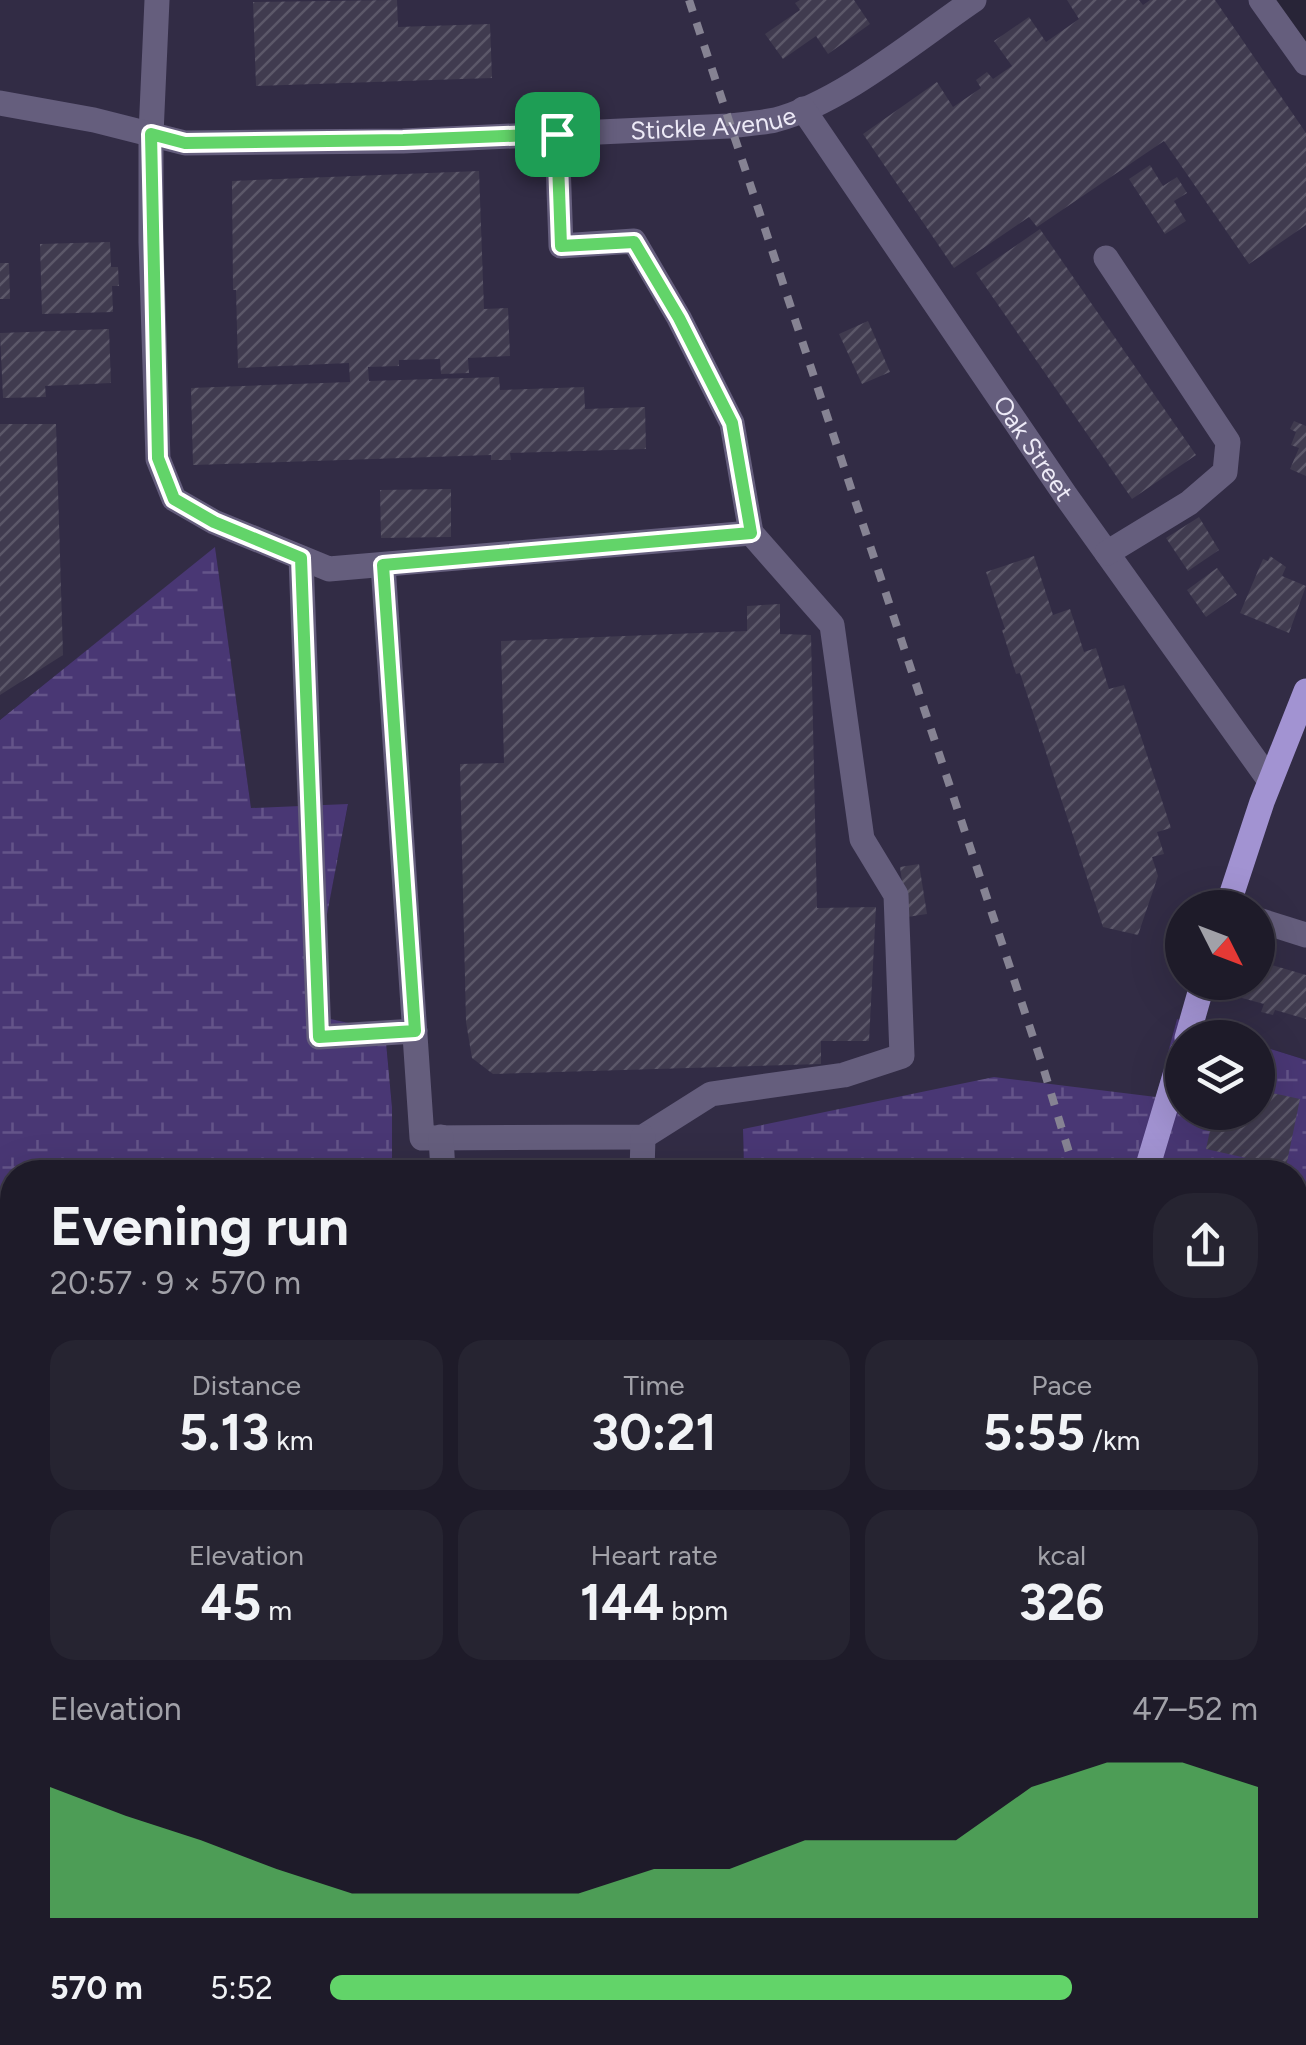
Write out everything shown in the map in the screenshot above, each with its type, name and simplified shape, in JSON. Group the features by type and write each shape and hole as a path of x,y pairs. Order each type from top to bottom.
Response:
{"main road":[{"path":"1233,890 1306,691"},
{"path":"1151,1160 1165,1111"}],"street":[{"path":"156,0 151,134 158,458 174,499 214,522 329,569 751,533"},
{"name":"Stickle Avenue","path":"0,103 94,120 185,143 403,140 730,126 776,120 854,83 974,0"},
{"path":"1261,0 1306,63"},
{"name":"Oak Street","path":"803,109 1107,554 1270,781"},
{"path":"383,565 422,1138 643,1138 711,1094 844,1074 902,1056 896,895 862,839 832,625 751,533 732,423 679,318 634,242 561,246 557,134"},
{"path":"1106,258 1228,442 1225,472 1189,503 1107,554"},
{"path":"301,558 319,1037 415,1031"},
{"path":"1275,925 1306,935"},
{"path":"441,1138 443,1160"},
{"path":"642,1160 643,1138"}],"shaded area":[{"path":"0,0 1261,0 1306,65 1306,1060 1275,1050 1275,1020 1165,1020 1165,1066 1157,1097 743,1129 744,1160 392,1160 385,1031 307,1014 348,805 251,809 215,548 0,720"}],"green space":[{"path":"215,547 251,808 348,804 308,1014 385,1031 392,1160 0,1160 0,720"},
{"path":"1275,1050 1306,1060 1306,1160 744,1160 743,1129 994,1077 1156,1097 1165,1064 1165,1130 1275,1130"}],"building":[{"path":"397,0 398,27 490,24 492,78 256,86 253,2"},
{"path":"854,0 870,24 828,54 816,36 783,59 765,34 800,10 795,3"},
{"path":"1067,0 1139,0 1143,5 1150,0 1215,0 1306,133 1306,225 1249,264 1164,141 1037,227 1029,217 954,268 863,134 937,82 953,107 981,88 976,80 987,72 993,79 1012,66 994,41 1029,17 1046,42 1079,19"},
{"path":"1150,165 1163,186 1177,177 1187,193 1174,201 1186,221 1165,234 1129,179"},
{"path":"479,171 484,309 508,308 510,356 468,358 469,373 441,374 440,359 399,360 399,366 368,367 369,381 499,377 500,390 584,387 585,409 645,407 646,449 510,453 511,460 491,460 491,455 193,465 191,388 350,382 349,363 238,368 232,181"},
{"path":"1040,229 1196,455 1132,499 976,273"},
{"path":"110,242 111,267 118,267 119,286 112,286 113,312 42,314 40,244"},
{"path":"0,263 9,263 10,299 0,299"},
{"path":"868,321 890,372 862,384 839,334"},
{"path":"109,329 111,383 45,386 46,397 3,398 0,333"},
{"path":"1294,421 1306,426 1306,476 1290,469 1299,448 1291,445 1296,432 1290,429"},
{"path":"0,424 56,424 63,655 0,695"},
{"path":"451,489 451,537 381,538 380,490"},
{"path":"1199,517 1219,550 1188,571 1166,538"},
{"path":"1034,556 1053,615 1070,609 1084,652 1096,648 1109,689 1124,685 1171,828 1157,832 1164,854 1152,857 1158,876 1138,935 1103,927 1020,673 1016,674 986,572"},
{"path":"1270,556 1286,567 1282,576 1306,586 1289,633 1240,613 1263,559 1268,561"},
{"path":"1217,568 1237,595 1206,617 1187,590"},
{"path":"780,604 780,634 811,635 817,908 876,907 869,1041 821,1041 821,1064 493,1074 472,1058 466,1022 460,764 504,763 501,641 747,631 747,606"},
{"path":"919,864 927,914 907,917 900,867"},
{"path":"1275,966 1306,975 1306,1019 1275,1010 1273,1015 1261,1012 1264,1004 1249,1000 1275,1000"},
{"path":"1275,1094 1300,1099 1287,1160 1255,1160 1206,1149 1210,1130 1275,1130"}],"railway":[{"path":"689,0 1071,1160"}],"route":[{"path":"151,134 185,143 557,134 561,246 634,242 679,318 732,423 751,533 383,565 415,1031 319,1037 301,558 214,522 174,499 158,458 151,134"}]}
